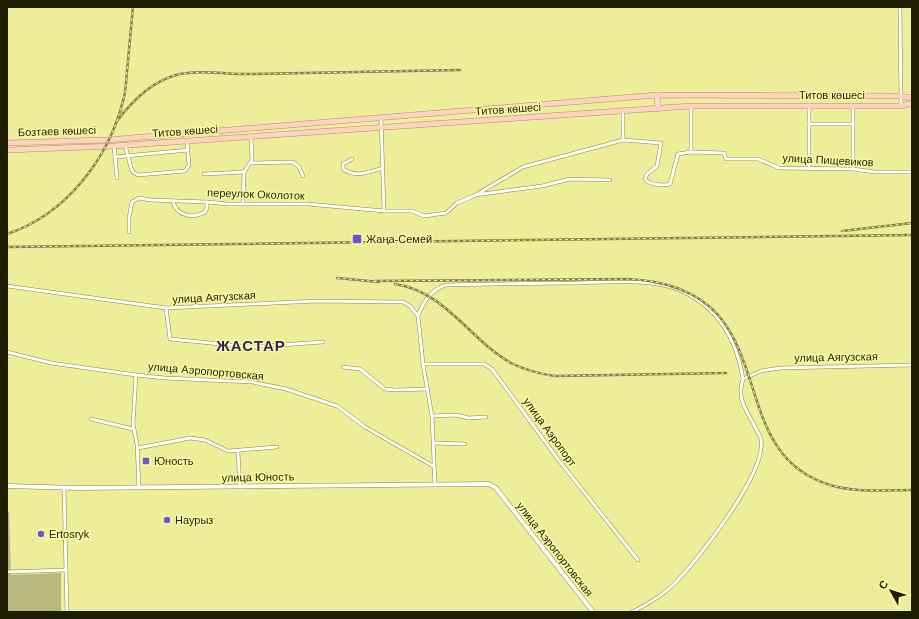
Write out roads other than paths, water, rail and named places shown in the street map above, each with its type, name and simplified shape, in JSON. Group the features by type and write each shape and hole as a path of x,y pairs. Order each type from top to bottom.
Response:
{"highway":[{"name":"Титов көшесі","path":"107,140 381,116 657,95 900,96 912,98"},
{"name":"Титов көшесі","path":"105,147 691,106 901,106 912,103"},
{"name":"Бозтаев көшесі","path":"7,143 107,140"},
{"name":"Бозтаев көшесі","path":"7,150 105,147"}],"main road":[{"path":"657,95 658,109"},
{"path":"147,136 148,144"}],"street":[{"path":"900,7 901,106"},
{"path":"809,105 809,168"},
{"path":"474,196 523,167 624,140 661,144 662,146 657,166 647,174 645,179 649,183 669,185 678,154 691,152 691,106"},
{"path":"852,106 853,169"},
{"path":"623,111 624,140"},
{"path":"381,116 384,211"},
{"path":"809,124 853,124"},
{"path":"243,203 244,172 252,160 251,137"},
{"path":"126,145 132,172 138,174 185,171 189,165 187,141"},
{"path":"114,146 117,178"},
{"path":"115,157 188,150"},
{"name":"улица Пищевиков","path":"691,152 724,153 726,159 758,159 779,168 853,169 875,172 912,172"},
{"path":"352,159 343,164 343,169 354,174 360,174 383,168"},
{"path":"250,163 293,162 299,168 303,176"},
{"path":"204,174 244,172"},
{"path":"474,196 542,186 570,180 610,180"},
{"name":"переулок Околоток","path":"129,232 129,218 132,202 139,198 228,204 308,204 384,211 412,211 424,216 446,213 457,203 474,196"},
{"path":"173,201 174,207 180,214 189,215 205,212 207,202"},
{"path":"435,485 432,416 423,364 418,316 421,309 437,288 446,285 635,282 672,287 682,291 712,312 730,335 739,357 743,379 740,389 740,396 761,440 760,455 755,469 731,513 676,582 641,608 632,612"},
{"name":"улица Аягузская","path":"7,286 166,308 316,301 392,301 407,304 418,316"},
{"path":"166,308 170,339 251,347 323,342"},
{"name":"улица Аэропортовская","path":"7,352 51,363 136,375 165,378 252,382 286,389 337,406 365,427 433,466"},
{"name":"улица Аэропорт","path":"423,364 484,364 492,369 557,458 638,560"},
{"name":"улица Аягузская","path":"743,379 761,371 780,368 810,366 912,365"},
{"path":"343,367 353,367 364,371 385,388 394,390 428,389"},
{"path":"136,375 133,429 138,448 139,488"},
{"path":"432,416 457,415 468,418 486,417"},
{"path":"91,419 133,429"},
{"path":"138,448 190,438 205,440 228,451 238,452 277,447"},
{"path":"434,443 465,444"},
{"path":"238,452 240,487"},
{"name":"улица Юность","path":"7,486 139,488 489,484 496,488 503,497"},
{"path":"64,488 67,612"},
{"name":"улица Аэропортовская","path":"503,497 593,612"},
{"path":"7,572 66,570"}],"railway":[{"path":"7,234 28,225 47,214 65,199 95,164 107,144 116,123 125,94 133,7"},
{"path":"117,121 129,106 150,87 167,78 186,73 205,72 254,74 460,70"},
{"path":"842,231 912,223"},
{"path":"7,247 912,235"},
{"path":"337,278 379,282"},
{"path":"374,281 627,279 679,288 712,309 734,338 773,439 795,466 830,485 840,488 912,490"},
{"path":"395,284 413,288 443,306 496,353 511,363 522,368 544,374 555,376 726,373"}],"place":[{"name":"Жаңа-Семей","path":"357,239"},
{"name":"Юность","path":"146,461"},
{"name":"Наурыз","path":"167,520"},
{"name":"Ertosryk","path":"41,534"}],"district":[{"name":"ЖАСТАР","path":"251,345"}]}
